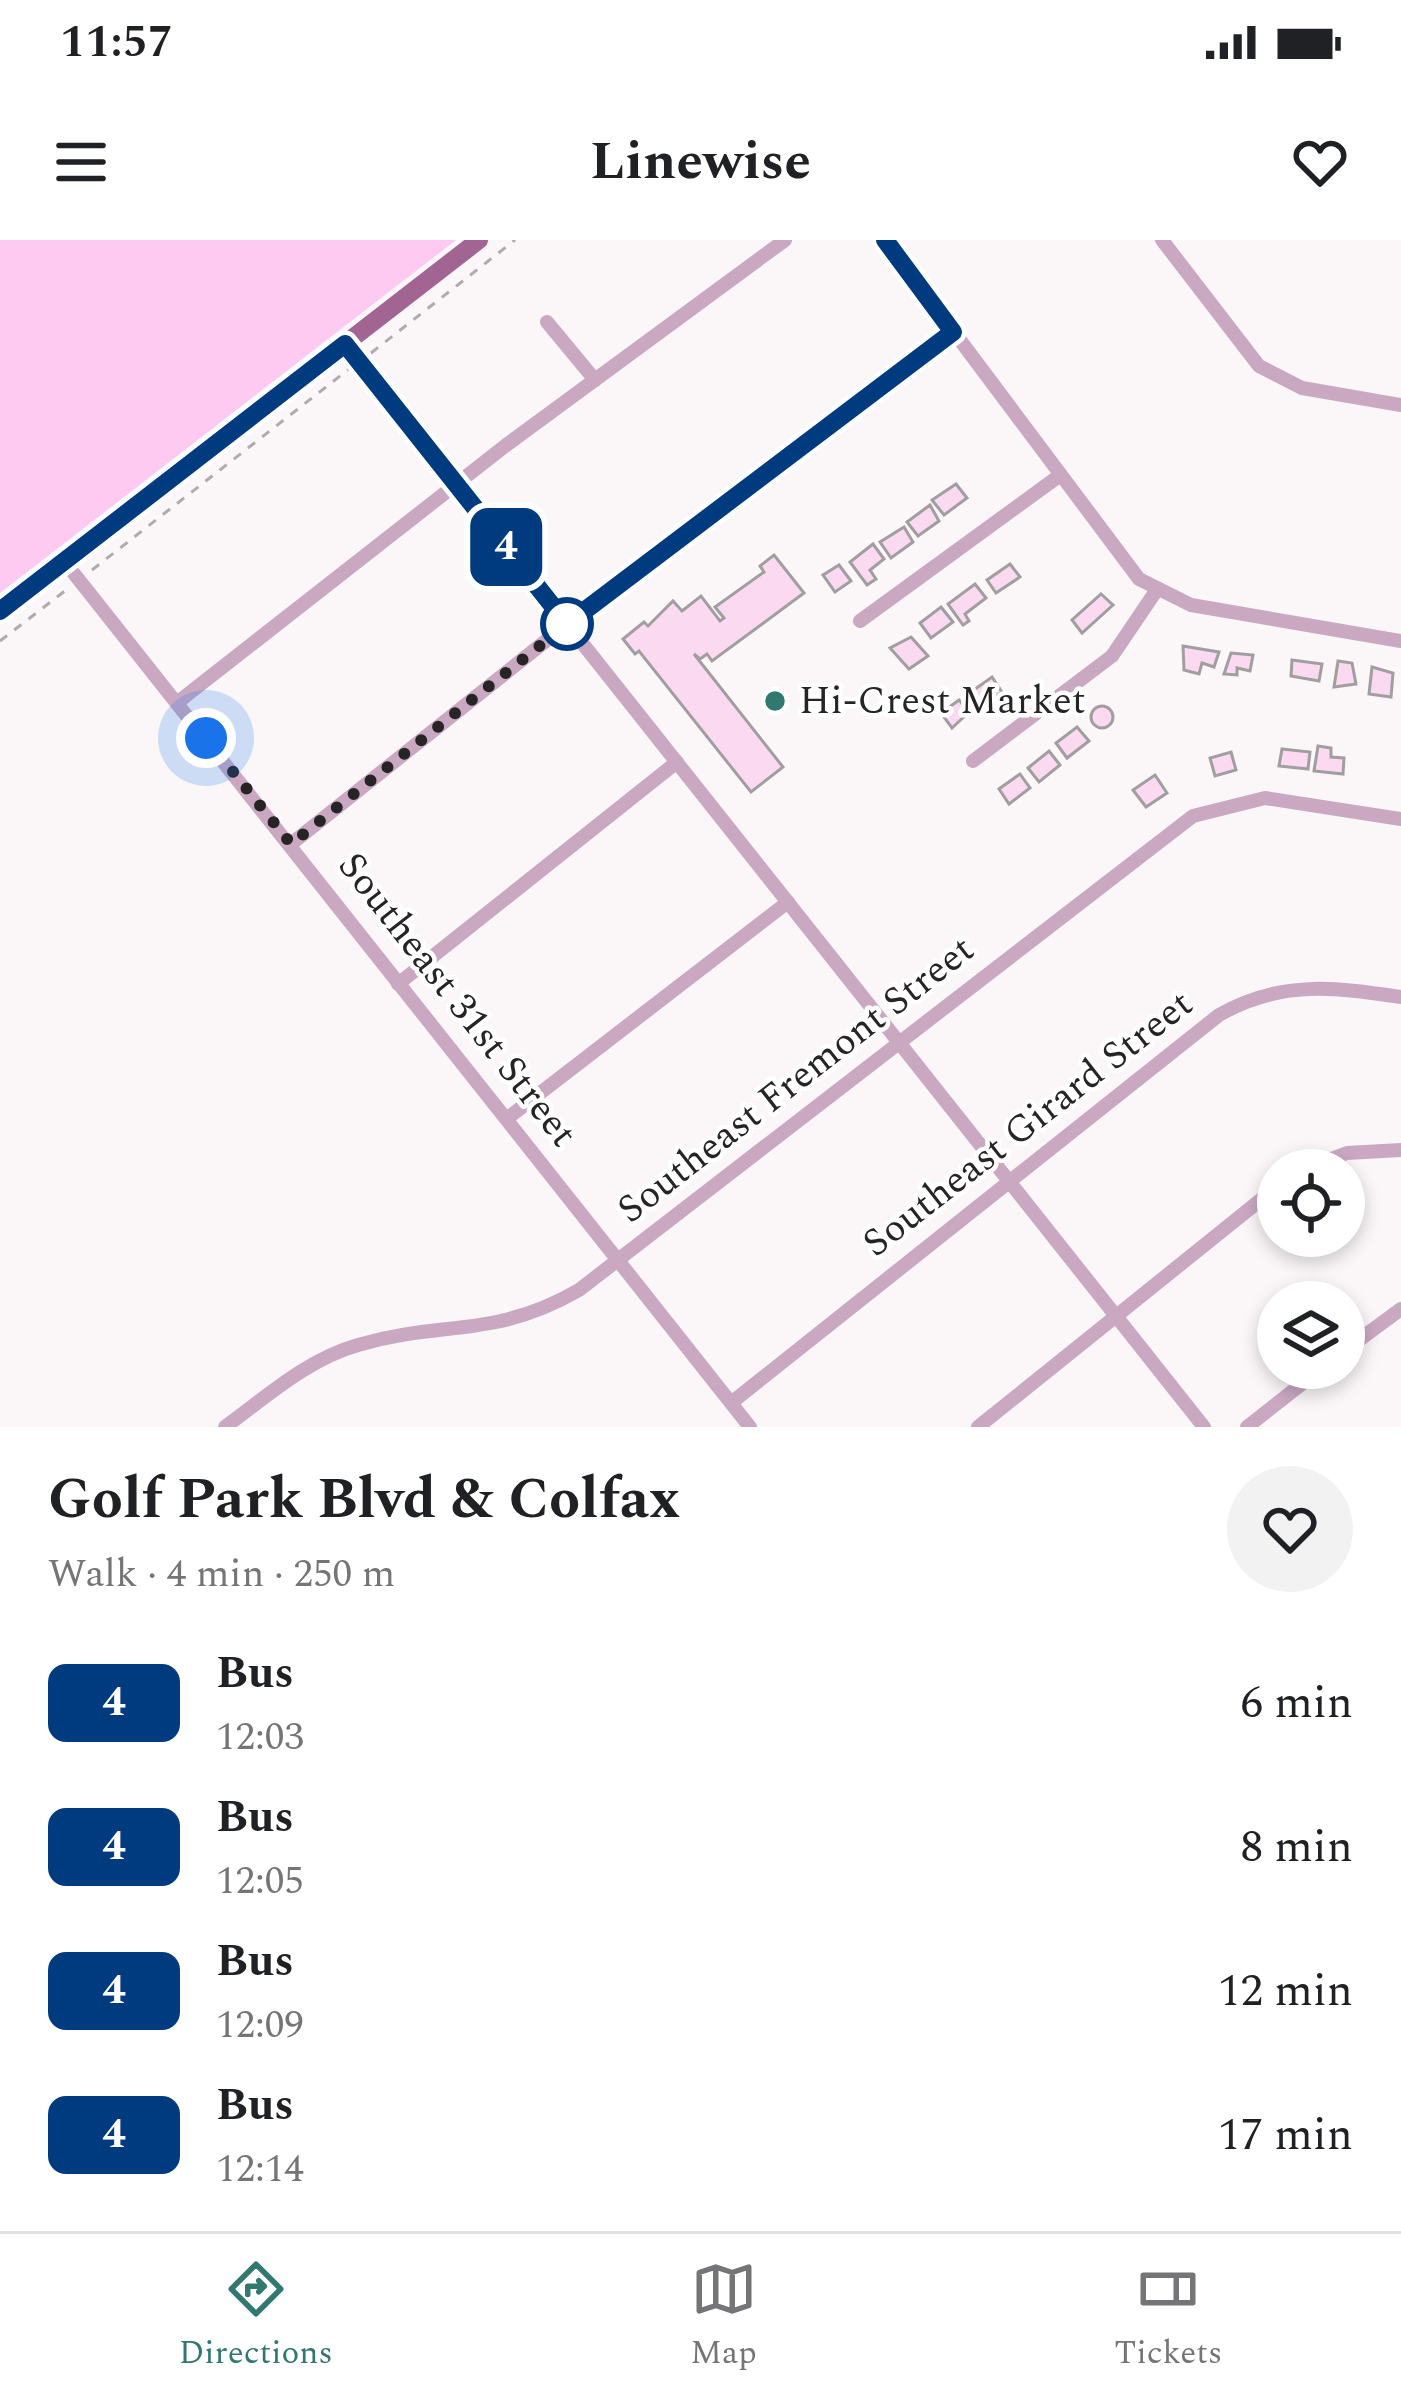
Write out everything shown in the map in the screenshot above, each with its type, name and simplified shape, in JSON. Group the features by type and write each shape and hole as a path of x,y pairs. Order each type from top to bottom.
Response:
{"main road":[{"path":"0,610 479,240"}],"street":[{"path":"178,702 456,484 785,240"},
{"path":"885,240 1120,558 1156,591 1191,605 1401,641"},
{"path":"1162,240 1259,366 1302,388 1401,405"},
{"path":"547,322 595,380"},
{"path":"291,844 567,624 953,332"},
{"path":"345,344 1204,1427"},
{"path":"860,621 1059,476"},
{"name":"Southeast 31st Street","path":"64,561 750,1427"},
{"path":"974,761 1112,656 1156,591"},
{"path":"398,984 677,762"},
{"name":"Southeast Fremont Street","path":"225,1427 313,1363 355,1345 514,1321 579,1290 1193,816 1264,798 1401,819"},
{"path":"509,1117 788,902"},
{"name":"Southeast Girard Street","path":"730,1402 1207,1023 1244,1002 1312,986 1401,997"},
{"path":"1365,1152 1401,1150"},
{"path":"978,1427 1257,1203"},
{"path":"1365,1336 1401,1309"},
{"path":"1246,1427 1295,1389"}],"path":[{"path":"0,640 515,240"}],"shaded area":[{"path":"0,240 456,240 0,593"}],"building":[{"path":"956,484 967,498 944,515 932,500"},
{"path":"930,505 939,521 918,536 907,522"},
{"path":"904,527 913,542 891,558 880,542"},
{"path":"873,544 884,559 870,570 876,579 867,585 850,562"},
{"path":"774,555 804,593 712,661 707,654 700,659 694,654 783,767 751,792 639,651 635,654 623,639 644,622 648,626 673,601 682,611 701,596 720,621 724,618 715,607 764,572 760,566"},
{"path":"1010,564 1020,577 996,593 987,580"},
{"path":"839,565 851,581 835,592 823,575"},
{"path":"975,584 986,598 965,614 969,621 963,625 948,604"},
{"path":"1101,594 1113,605 1082,633 1072,620"},
{"path":"941,607 953,622 931,638 920,623"},
{"path":"911,637 928,656 909,669 890,648"},
{"path":"1183,646 1219,652 1214,667 1202,663 1199,674 1184,670"},
{"path":"1231,653 1253,655 1250,671 1237,668 1237,675 1224,674"},
{"path":"1292,660 1322,664 1319,681 1291,676"},
{"path":"1338,661 1352,663 1356,684 1334,687"},
{"path":"1372,667 1393,673 1391,697 1369,694"},
{"path":"992,677 1002,692 978,708 968,694"},
{"path":"959,700 969,712 952,728 941,713"},
{"path":"1102,706 1113,717 1102,728 1091,717"},
{"path":"1077,727 1089,741 1067,758 1056,743"},
{"path":"1318,746 1331,748 1331,757 1344,758 1343,774 1314,771"},
{"path":"1282,749 1310,752 1308,769 1279,766"},
{"path":"1049,751 1060,765 1039,782 1028,768"},
{"path":"1231,752 1236,770 1215,776 1210,758"},
{"path":"1020,774 1030,788 1009,804 999,789"},
{"path":"1155,775 1167,793 1146,807 1133,790"}],"bus line":[{"name":"4","path":"0,611 345,344 567,624 685,530 953,332 885,240"}],"place":[{"name":"Hi-Crest Market","path":"775,701"}],"route":[{"path":"206,738 291,844 567,624"}]}
